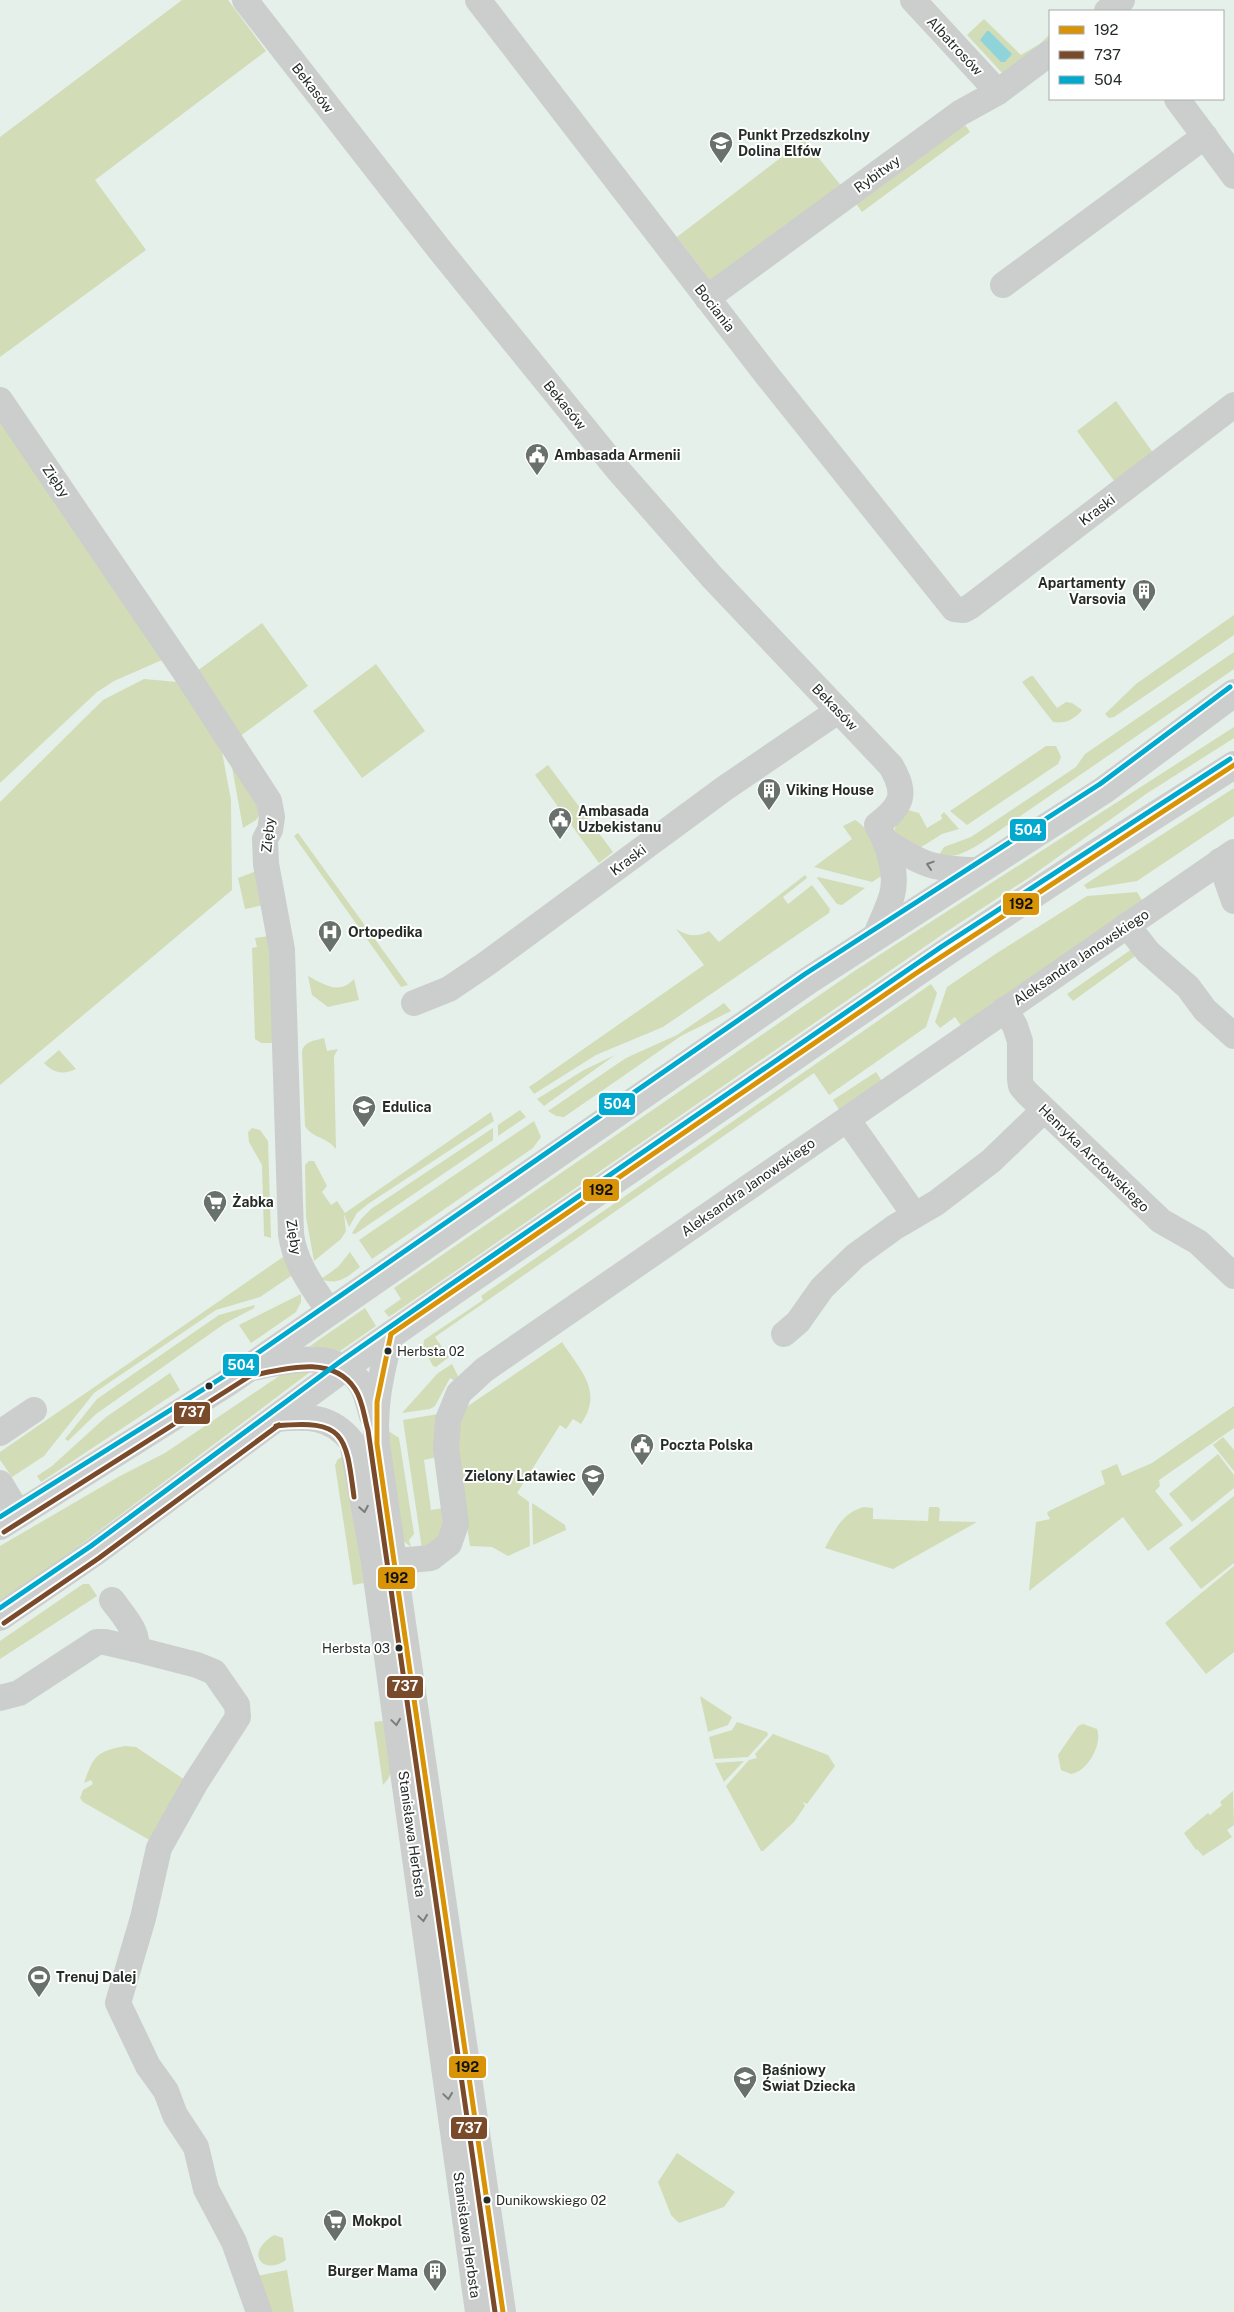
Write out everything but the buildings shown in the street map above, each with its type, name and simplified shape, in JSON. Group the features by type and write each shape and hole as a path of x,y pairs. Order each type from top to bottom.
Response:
{"main road":[{"path":"1104,790 1234,693"},
{"path":"10,1520 247,1370 726,1036 876,935 1234,709"},
{"path":"0,1616 95,1552 391,1334 937,959 1093,855 1234,765"}],"street":[{"name":"Bekasów","path":"245,0 375,168 619,471 712,578 882,756 897,777 901,796 892,812 877,824 887,842 894,884 892,895 876,935"},
{"name":"Bociania","path":"478,0 707,298 947,602 958,610"},
{"name":"Albatrosów","path":"913,0 998,92"},
{"path":"1108,10 1122,0"},
{"name":"Rybitwy","path":"707,298 960,113 998,92 1049,55"},
{"path":"1178,100 1234,176"},
{"path":"1003,285 1205,136"},
{"name":"Zięby","path":"0,400 176,659 269,801 272,817 265,839 266,864 282,950 292,1247 302,1273 329,1311"},
{"name":"Kraski","path":"958,610 972,606 1234,405"},
{"name":"Kraski","path":"414,1003 449,989 486,964 725,788 838,711"},
{"path":"887,842 914,859 933,867 952,870 978,870"},
{"path":"1227,856 1234,900"},
{"name":"Aleksandra Janowskiego","path":"384,1562 431,1558 449,1544 456,1524 446,1448 446,1433 451,1409 459,1393 484,1370 1227,856"},
{"path":"1127,925 1148,952 1188,987 1205,1010 1234,1036"},
{"name":"Henryka Arctowskiego","path":"1005,1009 1015,1026 1020,1041 1021,1086 1161,1221 1198,1242 1234,1276"},
{"path":"784,1334 798,1322 822,1288 855,1256 914,1214 936,1203 1000,1154 1044,1110"},
{"path":"847,1118 914,1214"},
{"name":"Stanisława Herbsta","path":"391,1334 378,1387 375,1430 384,1562 478,2312"},
{"path":"247,1370 306,1360 332,1362 345,1367"},
{"name":"Stanisława Herbsta","path":"345,1367 362,1386 375,1430"},
{"path":"0,1433 34,1410"},
{"name":"Stanisława Herbsta","path":"275,1418 303,1416 321,1419 338,1428 352,1442 384,1562 427,1801 503,2312"},
{"path":"0,1483 10,1520"},
{"path":"112,1600 136,1635 137,1644 135,1649"},
{"path":"0,1698 19,1694 97,1642 105,1642 197,1665 214,1672 238,1705 238,1716 196,1782 159,1848 143,1918 118,2004 148,2066 166,2090 175,2115 196,2147 206,2189 234,2242 259,2312"}],"green space":[{"path":"182,0 228,0 266,51 95,180 146,250 0,357 0,137"},
{"path":"984,19 1021,55 1041,43 1049,35 1049,43 1004,75 967,35"},
{"path":"966,126 970,132 862,212 854,201 951,128"},
{"path":"804,140 843,188 713,284 677,237"},
{"path":"1116,401 1156,457 1118,486 1077,431"},
{"path":"0,409 162,660 114,681 97,692 0,783"},
{"path":"1234,615 1234,635 1114,717 1109,718 1105,714 1136,684"},
{"path":"262,623 308,686 235,740 193,674"},
{"path":"1234,652 1234,669 990,837 959,854 952,856 939,855 944,847 971,837 1076,767 1085,754"},
{"path":"376,664 425,731 362,778 313,711"},
{"path":"1033,676 1057,708 1066,702 1072,703 1082,710 1069,721 1053,722 1022,682"},
{"path":"144,679 178,682 219,736 231,800 232,890 0,1085 0,802 103,700"},
{"path":"1234,727 1234,738 1146,794 1030,877 946,932 389,1317 384,1311 401,1299 394,1288 856,970"},
{"path":"1046,746 1056,746 1061,757 1058,764 967,825 950,811"},
{"path":"230,756 262,812 256,820 243,828"},
{"path":"548,765 613,852 599,863 535,775"},
{"path":"1234,788 1234,816 1137,881 1087,889 1084,885"},
{"path":"908,810 919,813 927,828 942,819 941,815 944,812 959,829 942,834 915,851 895,833 897,824"},
{"path":"855,820 861,824 870,836 886,873 872,882 814,867 852,839 843,826"},
{"path":"298,833 408,985 401,987 294,836"},
{"path":"257,871 264,905 245,909 238,878"},
{"path":"805,875 807,878 783,897 788,904 812,885 830,909 829,913 663,1027 596,1055 534,1094 529,1087 704,965 676,929 692,935 700,935 709,931 719,942"},
{"path":"818,877 865,888 842,905 837,904"},
{"path":"1137,892 1143,902 962,1027 955,1017 940,1028 935,1022 947,987 997,953 1087,896"},
{"path":"269,936 275,1043 261,1043 255,1039 252,948 257,947 255,938"},
{"path":"1132,949 1138,954 1073,1001 1067,994"},
{"path":"308,976 332,987 343,987 354,979 359,1000 328,1007 312,995"},
{"path":"931,984 937,993 926,1027 829,1095 814,1073 435,1337 449,1357 436,1367 433,1366 423,1347 424,1340 483,1300 481,1296"},
{"path":"724,1003 731,1011 681,1036 564,1117 556,1116 548,1111 626,1058 677,1035"},
{"path":"324,1038 327,1051 338,1049 334,1056 336,1149 305,1126 302,1052 307,1044"},
{"path":"59,1050 76,1069 58,1072 44,1063"},
{"path":"615,1055 544,1106 537,1099 584,1070"},
{"path":"876,1072 883,1083 840,1111 833,1100"},
{"path":"520,1110 526,1117 498,1136 498,1125"},
{"path":"491,1112 494,1121 368,1204 357,1213 349,1227 344,1214 346,1231 341,1239 314,1261 306,1217 305,1165 309,1161 314,1161 327,1186 322,1192 331,1205 337,1201 345,1213"},
{"path":"534,1121 541,1137 533,1148 372,1259 359,1240"},
{"path":"252,1128 260,1130 268,1141 271,1238 264,1236 262,1165 249,1142 248,1132"},
{"path":"493,1128 493,1140 355,1234 352,1233 361,1219 371,1209"},
{"path":"350,1252 360,1267 337,1281 321,1279 338,1267"},
{"path":"286,1255 294,1274 260,1297 216,1310 94,1393 44,1456 12,1477 0,1460 0,1452"},
{"path":"301,1294 301,1302 296,1312 251,1343 239,1325"},
{"path":"255,1305 254,1308 224,1324 96,1414 68,1441 65,1439 97,1399 219,1315"},
{"path":"365,1308 376,1326 340,1351 310,1346"},
{"path":"562,1342 587,1381 590,1401 588,1412 581,1424 573,1419 566,1429 560,1425 517,1493 529,1502 530,1546 508,1556 492,1547 470,1546 455,1442 465,1408"},
{"path":"452,1364 458,1376 455,1381 450,1378 435,1406 430,1409 402,1413 438,1373"},
{"path":"318,1366 51,1567 0,1601 0,1546 120,1476 165,1453 285,1372"},
{"path":"170,1373 180,1390 41,1482 37,1476 52,1466 106,1417"},
{"path":"1234,1406 1234,1428 1159,1480 1160,1486 1155,1491 1183,1525 1148,1551 1123,1517 1029,1591 1036,1522 1050,1519 1047,1513 1049,1511 1105,1484 1101,1471 1117,1464 1122,1476 1152,1463"},
{"path":"438,1414 437,1457 424,1460 431,1510 443,1508 444,1524 442,1534 422,1549 403,1420"},
{"path":"387,1430 399,1438 414,1534 409,1540 411,1547 401,1539"},
{"path":"1223,1437 1234,1450 1234,1471 1213,1445"},
{"path":"1218,1454 1234,1475 1234,1488 1192,1522 1169,1494"},
{"path":"344,1456 364,1583 353,1585 335,1465 338,1459"},
{"path":"1234,1496 1234,1563 1201,1589 1169,1548"},
{"path":"532,1503 565,1525 566,1530 533,1545"},
{"path":"864,1507 873,1508 873,1519 928,1521 929,1507 938,1507 940,1509 939,1521 977,1522 893,1569 825,1548 840,1523 850,1513"},
{"path":"1234,1566 1234,1652 1206,1674 1165,1623"},
{"path":"83,1584 89,1584 97,1596 0,1659 0,1641"},
{"path":"700,1696 732,1717 728,1725 708,1732"},
{"path":"383,1721 391,1772 383,1785 374,1722"},
{"path":"737,1722 767,1732 768,1735 748,1757 714,1759 709,1737 732,1730"},
{"path":"1083,1724 1097,1729 1098,1742 1088,1763 1077,1772 1071,1774 1061,1770 1058,1755 1078,1726"},
{"path":"773,1734 828,1755 835,1766 807,1804 803,1802 805,1806 794,1822 761,1851 726,1786 749,1760 757,1758 755,1754"},
{"path":"125,1746 136,1747 188,1782 153,1842 83,1802 80,1798 83,1790 93,1784 91,1780 84,1783 97,1756 108,1750"},
{"path":"744,1761 724,1782 715,1763"},
{"path":"1233,1791 1234,1825 1227,1830 1232,1837 1203,1856 1196,1850 1184,1833 1208,1813 1210,1815 1222,1805 1220,1802"},
{"path":"677,2153 735,2192 724,2207 679,2223 671,2215 658,2182"},
{"path":"274,2235 283,2238 286,2260 270,2266 260,2261 258,2255 265,2242"},
{"path":"287,2270 294,2312 264,2312 257,2276"}],"water":[{"path":"987,31 1012,54 1005,62 1001,62 980,40"}],"transit line":[{"name":"504","path":"0,1517 223,1377 805,974 1100,784 1230,687"},
{"name":"504","path":"0,1608 91,1546 341,1361 447,1287 941,947 1230,759"},
{"name":"192","path":"391,1334 915,974 1234,765"},
{"name":"192","path":"391,1334 377,1402 377,1444 503,2312"},
{"name":"737","path":"4,1532 250,1376 292,1368 321,1368 334,1371 345,1378 355,1389 362,1404 368,1430 495,2312"},
{"name":"737","path":"4,1623 99,1558 279,1425"},
{"name":"737","path":"276,1426 316,1425 329,1429 338,1436 344,1445 348,1459 354,1497"}],"place":[{"name":"Punkt Przedszkolny Dolina Elfów","path":"721,164"},
{"name":"Ambasada Armenii","path":"537,476"},
{"name":"Apartamenty Varsovia","path":"1144,612"},
{"name":"Viking House","path":"769,811"},
{"name":"Ambasada Uzbekistanu","path":"560,840"},
{"name":"Ortopedika","path":"330,953"},
{"name":"Edulica","path":"364,1128"},
{"name":"Żabka","path":"215,1223"},
{"name":"Herbsta 02","path":"388,1351"},
{"name":"Poczta Polska","path":"642,1466"},
{"name":"Zielony Latawiec","path":"593,1497"},
{"name":"Herbsta 03","path":"399,1648"},
{"name":"Trenuj Dalej","path":"39,1998"},
{"name":"Baśniowy Świat Dziecka","path":"745,2099"},
{"name":"Dunikowskiego 02","path":"487,2200"},
{"name":"Mokpol","path":"335,2242"},
{"name":"Burger Mama","path":"435,2292"}]}
